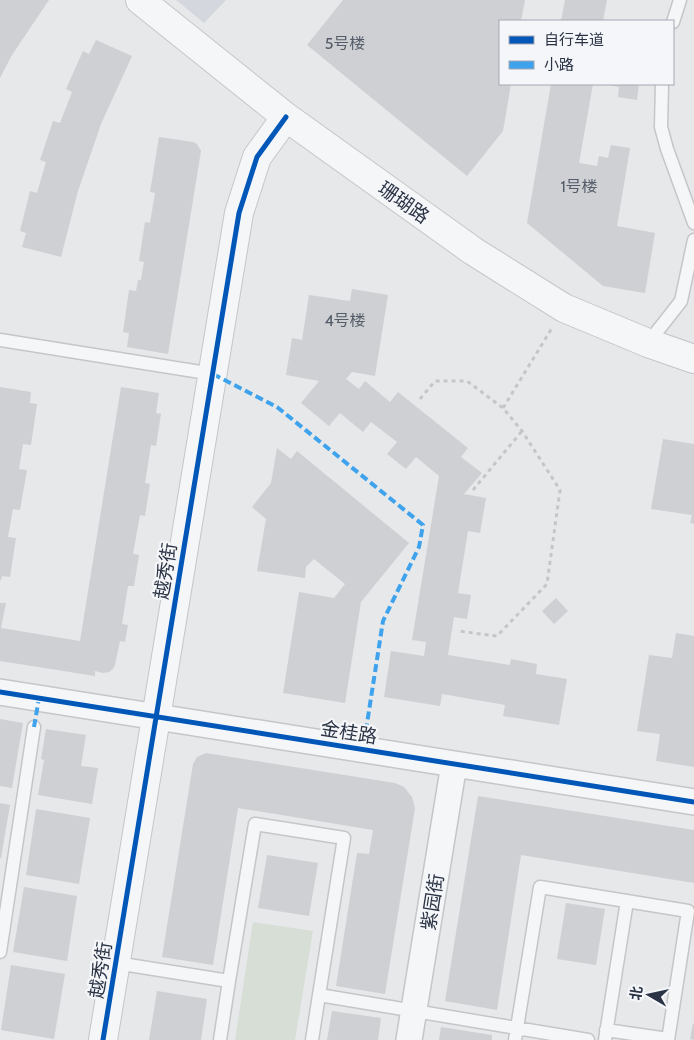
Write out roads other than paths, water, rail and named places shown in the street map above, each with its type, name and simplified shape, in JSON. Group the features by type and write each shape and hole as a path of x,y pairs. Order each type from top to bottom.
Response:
{"street":[{"name":"珊瑚路","path":"140,0 286,117 473,251 564,308 648,343 694,359"},
{"name":"越秀街","path":"103,1040 239,213 257,158 286,117"},
{"name":"金桂路","path":"0,692 694,802"},
{"name":"紫园街","path":"409,1040 454,764"}],"lane":[{"path":"674,20 680,0"},
{"path":"662,85 661,127 667,149 694,222"},
{"path":"648,343 681,301 694,240"},
{"path":"0,340 213,374"},
{"path":"0,952 5,881 34,727"},
{"path":"220,1040 254,824 344,838 312,1040"},
{"path":"516,1034 540,887 627,901 688,911 668,1040 606,1035 627,901"},
{"path":"116,963 229,981"},
{"path":"319,995 414,1010 516,1034 588,1040"}]}
